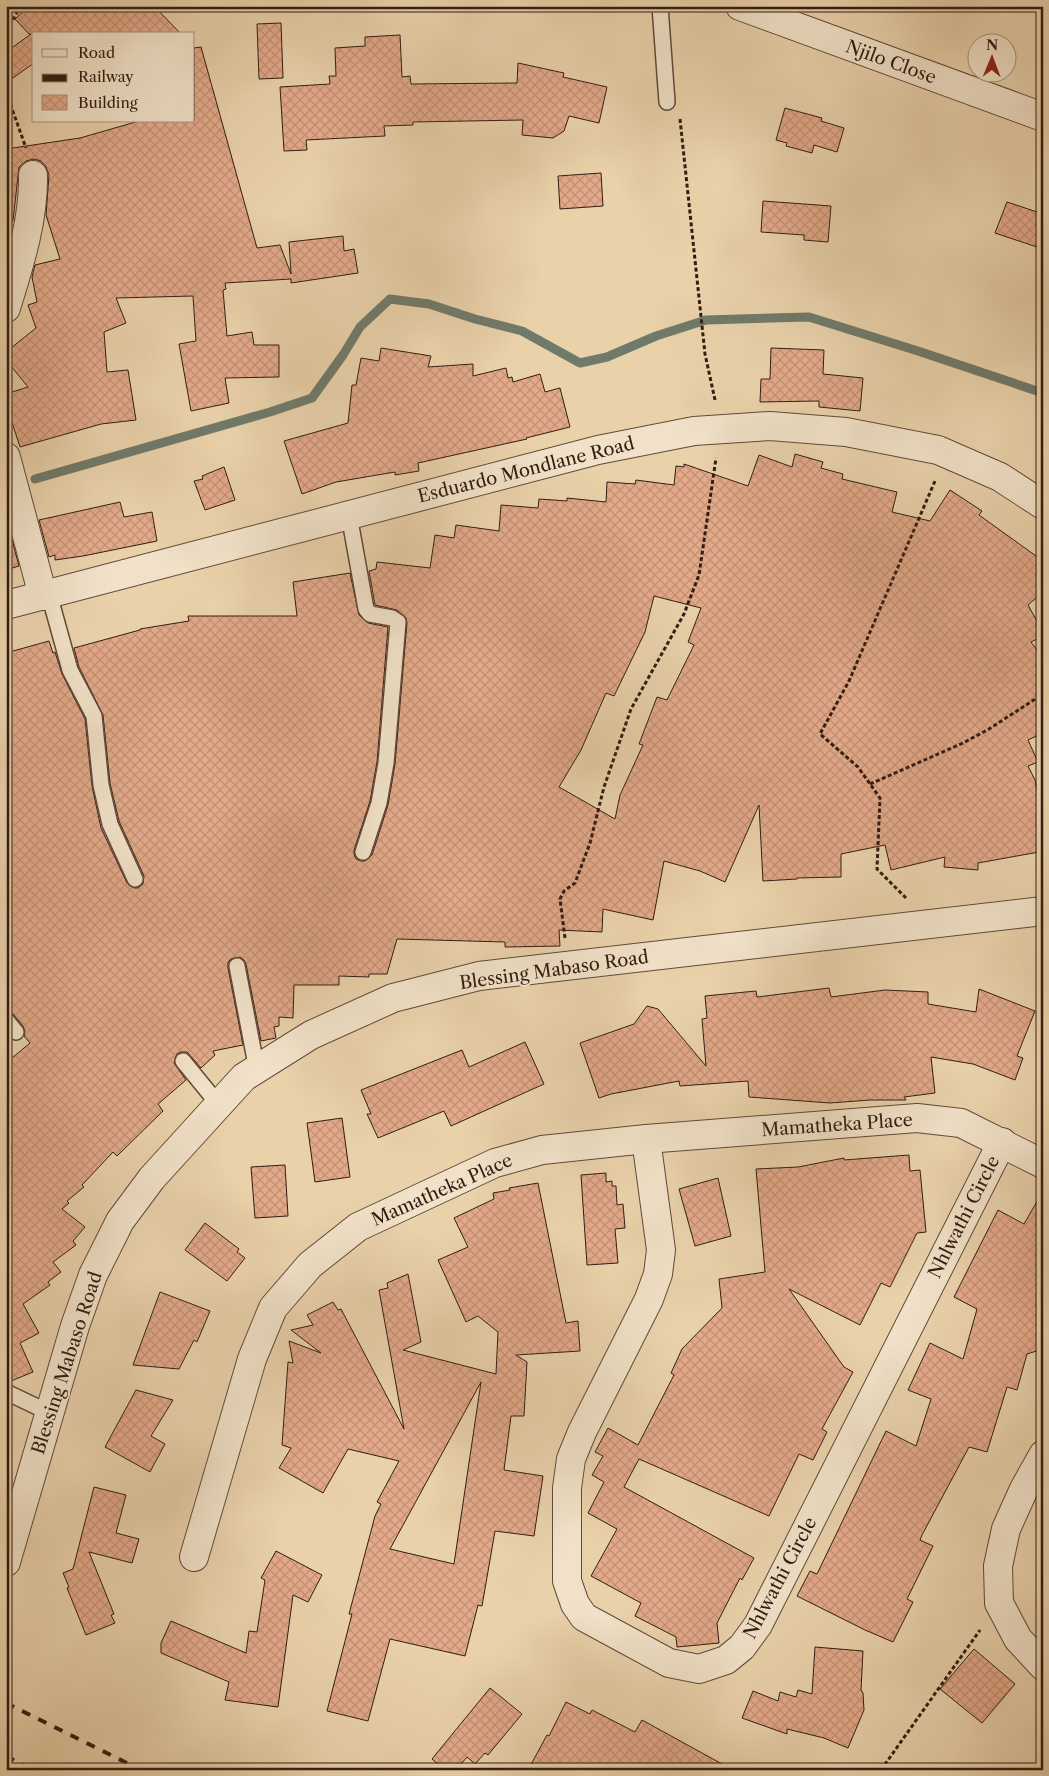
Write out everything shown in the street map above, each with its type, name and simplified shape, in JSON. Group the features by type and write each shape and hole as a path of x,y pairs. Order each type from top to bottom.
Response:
{"street":[{"name":"Njilo Close","path":"740,6 1043,117"},
{"path":"6,308 26,236 33,193 33,175"},
{"name":"Esduardo Mondlane Road","path":"6,605 598,450 694,431 770,426 846,432 938,450 1000,477 1043,505"},
{"path":"6,457 46,595"},
{"name":"Blessing Mabaso Road","path":"6,1562 93,1275 120,1221 152,1178 244,1077 311,1035 393,998 479,976 1043,912"},
{"name":"Mamatheka Place","path":"194,1557 252,1359 273,1308 310,1265 358,1227 495,1163 542,1150 646,1139 917,1118 962,1123 1043,1164"},
{"name":"Nhlwathi Circle","path":"646,1139 661,1250 658,1274 649,1299 582,1432 571,1459 567,1488 567,1581 574,1604 584,1617 669,1663 699,1669 726,1660 742,1647 758,1625 1002,1142"},
{"path":"1043,1455 1024,1489 1006,1530 998,1566 999,1602 1018,1639 1043,1666"}],"lane":[{"path":"660,6 667,102"},
{"path":"349,515 366,609 370,614 392,618 398,622 386,763 379,803 363,852"},
{"path":"46,595 70,670 94,716 100,777 110,824 135,879"},
{"path":"238,966 257,1070"},
{"path":"6,1020 16,1032"},
{"path":"183,1061 218,1105"},
{"path":"6,1392 50,1413"}],"path":[{"path":"6,31 21,6"},
{"path":"6,92 24,142 33,175"},
{"path":"569,966 560,899 564,891 574,882 590,843 604,787 631,709 684,614 694,591 701,566 720,429 705,354 679,112 667,102"},
{"path":"917,926 907,899 878,869 880,798 858,767 820,734 849,681 946,453"},
{"path":"870,784 963,743 989,729 1043,694"},
{"path":"881,1770 999,1602"}],"building":[{"path":"29,6 154,6 179,32 32,32 32,64 6,83 6,52 31,34 15,19"},
{"path":"281,23 283,78 259,79 257,24"},
{"path":"400,35 402,77 410,76 411,84 517,83 518,63 564,73 563,77 607,87 599,123 569,116 564,131 553,138 522,135 523,120 413,122 413,125 384,126 385,136 306,140 307,150 284,151 280,87 330,84 329,76 336,76 335,48 365,46 365,37"},
{"path":"201,47 257,248 280,245 291,274 289,242 343,236 344,251 354,249 358,273 291,283 291,279 225,283 226,289 223,290 227,336 252,332 254,345 279,345 279,377 225,378 229,403 191,411 179,344 196,341 193,296 116,298 126,323 104,332 107,372 128,370 136,420 101,424 20,447 6,404 6,394 28,387 6,360 6,352 36,328 28,305 37,302 32,277 35,265 60,259 46,215 49,175 41,161 34,159 26,161 19,167 13,221 6,223 6,149 80,138 136,122 195,122 195,48"},
{"path":"785,108 822,118 821,121 844,128 837,152 814,145 812,153 786,146 787,143 776,140"},
{"path":"601,173 603,206 560,209 558,176"},
{"path":"763,201 831,206 828,242 804,240 804,235 761,232"},
{"path":"1007,202 1043,214 1043,249 995,233"},
{"path":"381,348 431,356 428,367 473,364 473,376 506,368 508,378 512,377 513,382 540,374 545,392 560,388 570,427 527,439 418,463 419,471 395,475 395,472 336,482 302,494 284,441 348,423 352,385 356,385 361,358 379,361"},
{"path":"771,348 824,350 823,374 863,378 860,411 819,407 819,401 760,402 761,379 770,379"},
{"path":"795,454 823,462 821,468 843,474 842,479 897,492 892,512 930,521 950,490 982,511 979,515 1043,561 1043,592 1028,605 1043,632 1043,636 1031,642 1043,658 1043,733 1028,740 1038,762 1028,766 1035,780 1043,820 1043,840 1037,841 1039,852 978,863 978,870 944,867 945,857 891,870 885,845 841,854 841,877 763,881 759,805 725,882 700,871 664,861 653,920 603,909 602,932 559,930 560,946 505,947 505,942 397,939 387,974 369,974 369,977 339,976 339,985 294,985 293,1018 279,1017 279,1026 274,1027 276,1038 261,1041 246,964 240,957 231,959 228,962 228,968 243,1045 213,1051 215,1055 201,1068 187,1052 177,1054 174,1063 186,1080 158,1104 163,1111 117,1156 113,1152 82,1185 84,1187 67,1201 69,1203 62,1209 85,1227 73,1241 76,1245 53,1262 61,1272 48,1282 50,1285 23,1304 39,1333 20,1343 33,1372 6,1383 6,1063 30,1043 24,1036 23,1026 13,1014 6,1011 6,653 49,641 53,653 55,652 62,674 85,719 92,786 101,828 127,883 134,888 138,888 143,884 144,876 119,821 110,783 103,715 79,667 74,648 140,629 189,621 188,616 297,616 293,582 350,573 359,615 368,623 388,627 377,762 370,801 354,850 356,859 365,861 372,855 388,805 395,764 407,623 406,618 397,610 375,605 369,571 376,569 377,562 430,568 435,535 454,538 456,525 499,531 501,505 538,508 539,499 567,501 567,498 606,502 607,482 635,484 636,480 674,485 676,466 684,467 684,464 748,486 759,455 792,467","holes":["654,596 701,608 688,642 694,645 667,700 657,697 639,744 643,745 620,795 615,819 559,787 581,750 606,693 614,696 645,632"]},
{"path":"224,467 235,500 205,510 194,481 203,479 202,476"},
{"path":"120,502 124,517 152,512 157,541 83,556 55,560 55,555 49,557 39,520"},
{"path":"10,532 19,566 6,570 6,533"},
{"path":"829,988 831,997 885,990 928,992 928,1004 976,1012 979,989 1035,1011 1017,1056 1023,1058 1015,1080 973,1064 931,1057 935,1093 904,1097 906,1100 830,1103 749,1097 748,1081 680,1086 679,1081 599,1098 580,1043 634,1024 647,1006 658,1009 706,1066 702,1019 707,1018 705,996 756,991 757,997"},
{"path":"525,1042 544,1084 451,1126 444,1111 378,1138 367,1114 371,1114 361,1090 462,1050 469,1067"},
{"path":"342,1118 350,1177 315,1182 307,1123"},
{"path":"909,1155 910,1171 920,1170 926,1232 917,1233 890,1287 881,1283 860,1325 789,1289 844,1367 853,1372 822,1429 827,1432 813,1460 799,1454 769,1516 639,1459 624,1487 754,1558 742,1580 740,1578 717,1623 719,1643 677,1647 676,1637 635,1616 641,1603 591,1576 617,1529 588,1513 604,1482 592,1475 603,1456 595,1452 608,1428 638,1445 674,1375 671,1373 682,1349 722,1308 719,1279 765,1272 756,1169 798,1167 844,1158 844,1160"},
{"path":"285,1165 288,1216 255,1218 251,1167"},
{"path":"606,1173 606,1182 612,1181 612,1186 616,1186 617,1205 623,1204 625,1228 615,1229 618,1263 587,1265 581,1175"},
{"path":"718,1178 731,1236 695,1246 679,1189"},
{"path":"538,1183 566,1323 578,1321 580,1351 516,1355 527,1362 524,1416 511,1416 504,1470 543,1476 534,1536 495,1531 482,1606 478,1605 465,1656 390,1639 368,1721 327,1711 352,1614 349,1614 375,1516 381,1504 377,1502 399,1461 348,1449 323,1493 279,1468 291,1448 282,1445 288,1362 293,1363 289,1341 321,1353 291,1330 313,1325 307,1315 333,1302 338,1310 341,1309 404,1429 379,1290 388,1288 387,1283 408,1274 421,1342 403,1350 496,1374 498,1332 478,1316 466,1322 438,1260 468,1247 454,1218 494,1199 493,1193 510,1190 509,1188","holes":["481,1382 454,1564 390,1549"]},
{"path":"1043,1191 1043,1349 1027,1354 1017,1390 1007,1387 987,1452 969,1447 922,1535 920,1540 933,1546 907,1599 913,1602 893,1642 797,1596 810,1571 817,1574 886,1431 916,1446 931,1399 908,1390 930,1343 963,1359 977,1309 954,1297 998,1210 1024,1224"},
{"path":"205,1223 239,1249 237,1252 245,1258 227,1281 185,1250"},
{"path":"160,1292 210,1311 197,1342 194,1340 179,1369 133,1365"},
{"path":"136,1390 173,1400 151,1436 165,1444 150,1472 105,1447"},
{"path":"94,1487 126,1495 116,1533 139,1539 132,1563 89,1552 114,1614 111,1615 115,1623 86,1635 63,1573 73,1569"},
{"path":"276,1551 322,1575 308,1602 293,1595 278,1707 225,1700 229,1682 161,1653 161,1643 171,1621 246,1653 249,1631 257,1632 265,1580 261,1578"},
{"path":"815,1647 863,1651 861,1690 863,1693 864,1710 848,1748 824,1738 787,1729 787,1734 742,1718 753,1691 778,1701 780,1692 796,1697 798,1690 812,1694"},
{"path":"974,1649 1015,1684 982,1723 940,1689"},
{"path":"490,1688 522,1714 488,1755 485,1753 475,1764 467,1757 456,1770 445,1770 432,1759"},
{"path":"566,1702 590,1714 592,1710 635,1732 642,1720 733,1770 528,1770 547,1735 549,1736"}],"waterway":[{"path":"35,479 270,412 312,398 343,355 360,327 390,299 429,304 475,319 522,331 580,363 607,357 656,336 706,320 809,317 1043,393"}],"railway":[{"path":"6,1703 141,1770"},
{"path":"6,1756 32,1770"}]}
